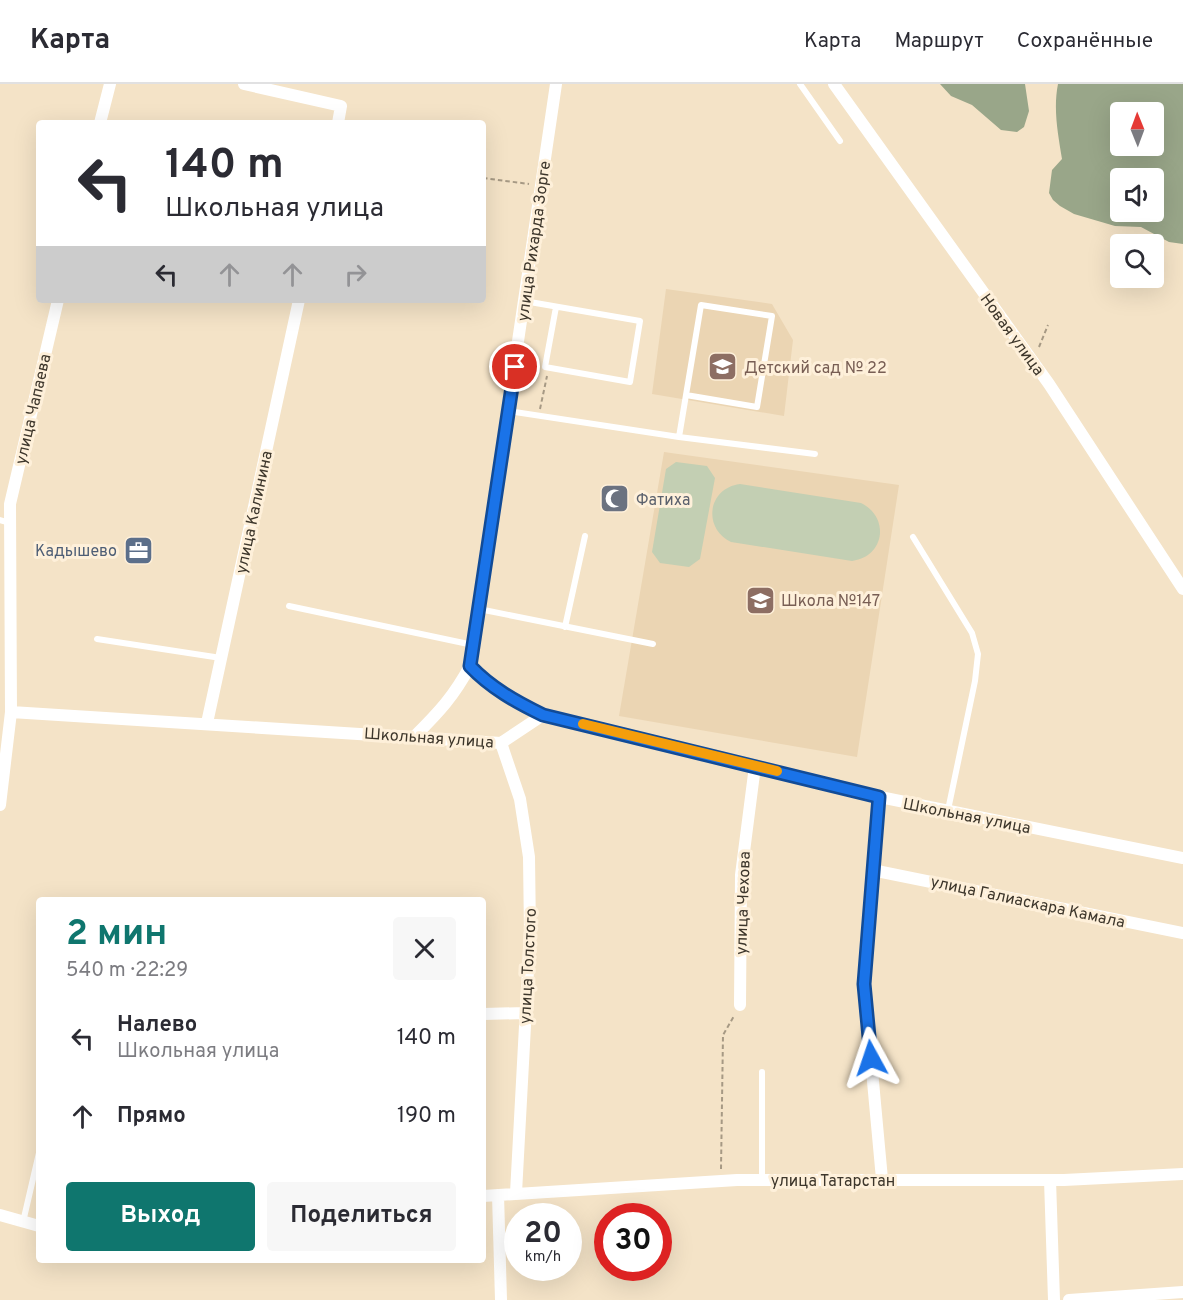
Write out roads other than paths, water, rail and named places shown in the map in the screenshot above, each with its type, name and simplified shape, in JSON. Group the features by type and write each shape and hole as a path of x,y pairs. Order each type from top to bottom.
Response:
{"street":[{"path":"101,120 110,84"},
{"path":"244,84 341,106 339,120"},
{"name":"улица Рихарда Зорге","path":"415,736 441,711 457,691 470,666 556,84"},
{"name":"Новая улица","path":"834,84 1032,360 1183,589"},
{"name":"улица Чапаева","path":"0,805 8,702 5,521 57,303"},
{"name":"улица Калинина","path":"207,723 298,303"},
{"path":"470,666 499,692 543,715"},
{"name":"Школьная улица","path":"8,702 207,723 501,743 543,715 879,797 1183,858"},
{"name":"улица Толстого","path":"501,743 520,799 529,857 530,933 516,1193"},
{"name":"улица Чехова","path":"740,1005 741,874 755,766"},
{"path":"879,797 864,984 882,1179"},
{"name":"улица Галиаскара Камала","path":"872,870 1183,933"},
{"path":"486,1014 525,1013"},
{"name":"улица Татарстан","path":"486,1196 721,1181 1050,1180 1183,1174"},
{"path":"1050,1180 1054,1300"},
{"path":"498,1195 501,1300"},
{"path":"0,1215 36,1225"},
{"path":"1069,1300 1183,1292"}],"lane":[{"path":"800,84 840,141"},
{"path":"524,301 640,321 630,382 545,367 555,307"},
{"path":"679,438 686,395 701,305 772,316 757,407 686,395"},
{"path":"508,411 679,438 814,454"},
{"path":"566,627 585,536"},
{"path":"913,537 972,633 978,654 975,681 948,811"},
{"path":"288,606 473,645"},
{"path":"478,609 654,644"},
{"path":"97,639 221,658"},
{"path":"762,1072 762,1180"},
{"path":"23,1222 36,1166"}],"place":[{"name":"Детский сад № 22","path":"723,367"},
{"name":"Фатиха","path":"615,499"},
{"name":"Кадышево","path":"138,550"},
{"name":"Школа №147","path":"760,600"}]}
